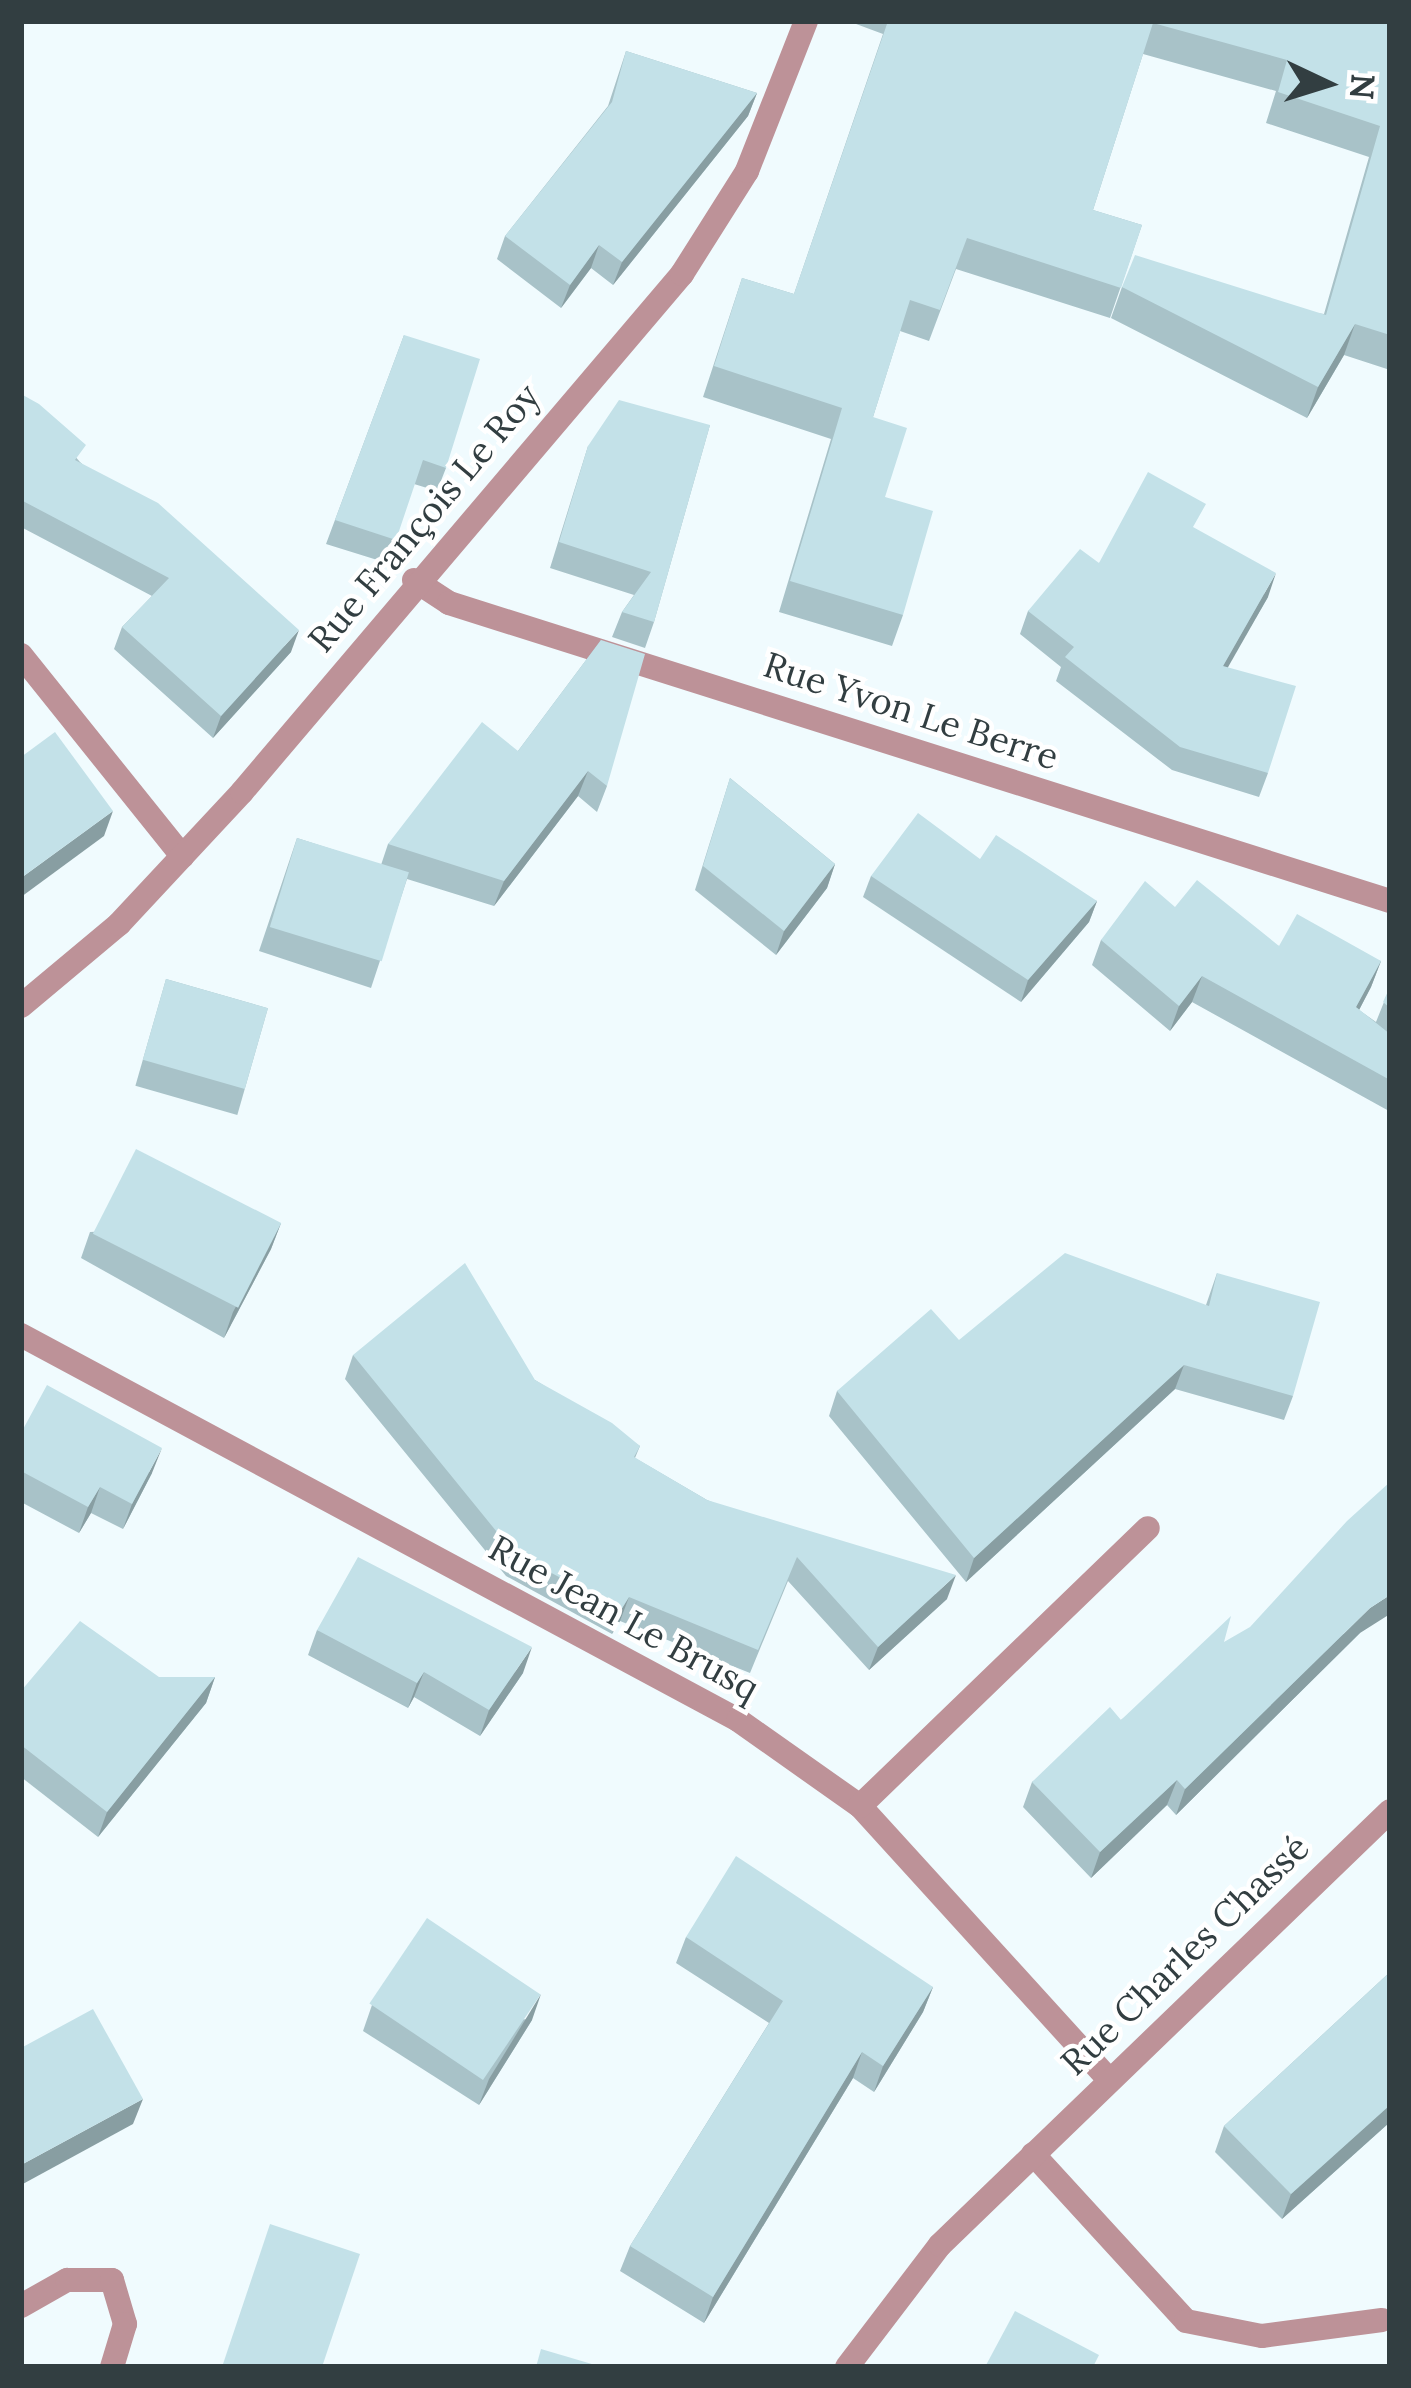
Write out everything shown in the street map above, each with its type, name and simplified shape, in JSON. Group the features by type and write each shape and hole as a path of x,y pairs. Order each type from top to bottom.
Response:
{"street":[{"name":"Rue François Le Roy","path":"21,1006 182,856 717,229 806,21"},
{"name":"Rue Yvon Le Berre","path":"414,580 449,602 1390,901"},
{"path":"21,656 182,856"},
{"name":"Rue Jean Le Brusq","path":"21,1335 680,1686 860,1806 1107,2077"},
{"path":"860,1806 1148,1528"},
{"name":"Rue Charles Chassé","path":"847,2367 940,2245 1107,2077 1390,1811"},
{"path":"1033,2154 1186,2321 1262,2336 1382,2320"},
{"path":"21,2306 67,2280 112,2280 124,2324 112,2367"}],"building":[{"path":"888,21 1390,21 1390,335 1355,324 1318,387 1122,287 1135,255 1326,315 1380,126 1278,92 1287,60 1153,23 1093,210 1142,225 1121,288 967,238 940,310 910,300 873,417 907,428 885,497 933,511 903,615 790,581 842,408 714,366 742,278 794,294"},
{"path":"626,51 757,93 622,262 599,245 570,285 505,236 612,102"},
{"path":"404,335 480,359 446,468 423,460 396,540 335,520"},
{"path":"21,394 86,445 75,460 158,503 299,630 221,716 122,627 169,578 21,500"},
{"path":"619,400 710,425 654,622 622,612 651,572 559,542 588,446"},
{"path":"1148,472 1206,504 1193,527 1276,573 1223,666 1296,686 1268,773 1180,747 1065,657 1074,647 1028,611 1080,549 1099,563"},
{"path":"601,640 645,654 607,786 588,771 504,881 388,844 482,722 518,751"},
{"path":"55,732 113,811 21,878 21,757"},
{"path":"730,778 835,864 784,931 703,866"},
{"path":"918,813 980,859 996,835 1097,901 1028,980 871,876"},
{"path":"297,838 409,872 382,961 270,927"},
{"path":"1197,880 1279,946 1297,914 1381,961 1356,1007 1390,1034 1390,1080 1202,976 1179,1006 1101,940 1145,881 1175,907"},
{"path":"166,979 268,1008 245,1089 143,1060"},
{"path":"136,1149 281,1223 238,1308 93,1234"},
{"path":"1065,1253 1209,1306 1217,1273 1320,1302 1293,1396 1184,1365 974,1558 837,1391 931,1309 959,1340"},
{"path":"465,1263 535,1380 612,1423 640,1446 634,1457 707,1500 956,1575 878,1647 797,1557 758,1650 629,1597 621,1610 514,1553 353,1355"},
{"path":"47,1385 162,1448 132,1504 100,1487 88,1507 21,1471 21,1433"},
{"path":"1390,1482 1390,1595 1370,1608 1185,1789 1177,1780 1100,1852 1032,1782 1110,1707 1121,1720 1231,1616 1224,1642 1250,1627 1347,1521"},
{"path":"358,1557 532,1647 489,1710 424,1672 417,1683 317,1630"},
{"path":"80,1621 159,1677 215,1677 107,1812 21,1745 21,1691"},
{"path":"736,1856 933,1987 883,2066 862,2052 713,2297 630,2246 783,2001 686,1937"},
{"path":"427,1918 541,1995 483,2080 369,2003"},
{"path":"1390,1972 1390,2105 1291,2194 1224,2126"},
{"path":"93,2009 143,2099 21,2165 21,2048"},
{"path":"270,2224 360,2254 322,2367 222,2367"},
{"path":"1015,2311 1099,2355 1093,2367 985,2367"},
{"path":"541,2349 602,2367 536,2367"}]}
